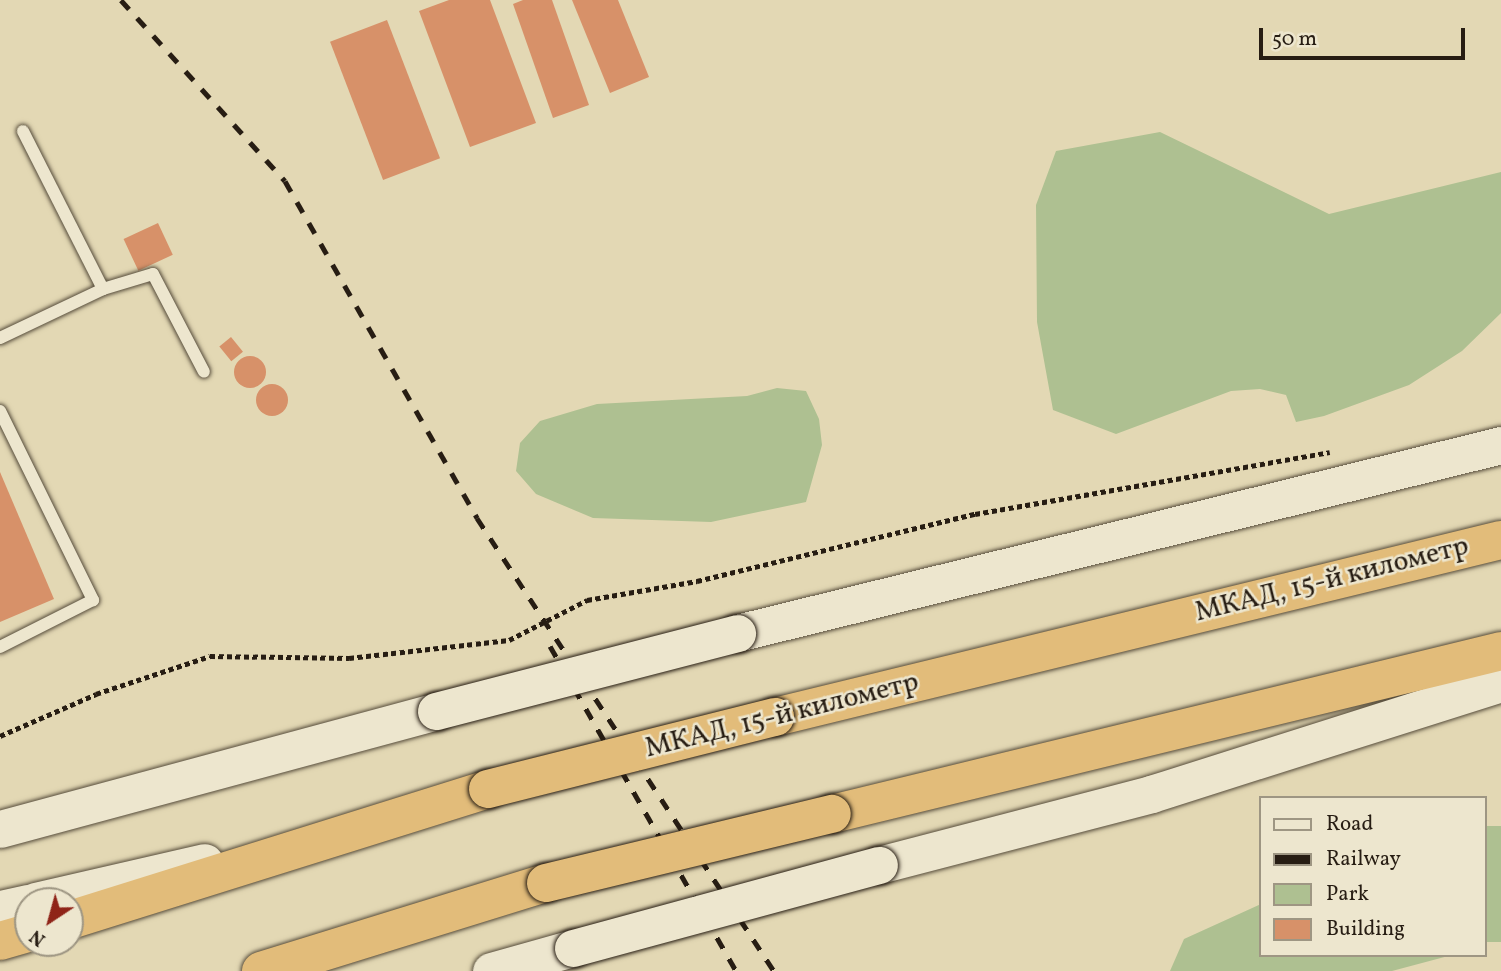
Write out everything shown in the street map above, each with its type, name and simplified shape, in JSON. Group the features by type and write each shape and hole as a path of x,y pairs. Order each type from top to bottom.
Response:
{"highway":[{"name":"МКАД, 15-й километр","path":"84,915 488,789 1501,540"},
{"path":"261,971 546,883 1501,650"}],"main road":[{"path":"0,829 737,633 1501,445"},
{"path":"491,971 1151,794 1501,683"},
{"path":"84,890 400,816"}],"lane":[{"path":"23,131 103,289"},
{"path":"0,338 103,289 153,274 204,372"},
{"path":"0,411 93,600 0,647"}],"path":[{"path":"0,737 96,694 209,656 349,658 509,640 587,600 697,581 975,513 1339,450"}],"green space":[{"path":"1160,132 1329,214 1501,172 1501,313 1462,351 1409,385 1324,416 1296,422 1286,395 1260,389 1231,391 1116,434 1053,410 1037,322 1036,205 1056,151"},
{"path":"777,388 806,391 819,419 822,445 806,502 711,522 593,518 536,494 516,471 520,443 540,421 597,404 747,396"},
{"path":"1487,826 1501,826 1501,942 1487,942"},
{"path":"1260,904 1260,957 1444,957 1392,971 1170,971 1184,939"}],"building":[{"path":"449,0 490,0 536,123 470,147 419,11"},
{"path":"523,0 552,0 589,105 553,118 513,4"},
{"path":"572,0 618,0 649,77 610,93"},
{"path":"387,20 440,158 383,180 330,42"},
{"path":"158,223 173,255 138,271 124,239"},
{"path":"231,337 243,352 231,361 219,346"},
{"path":"250,356 261,361 266,372 261,383 250,388 239,383 234,372 239,361"},
{"path":"272,384 283,389 288,400 283,411 272,416 261,411 256,400 261,389"},
{"path":"0,472 54,599 0,622"}],"railway":[{"path":"121,0 285,181 477,518 774,971"},
{"path":"550,646 736,971"}]}
